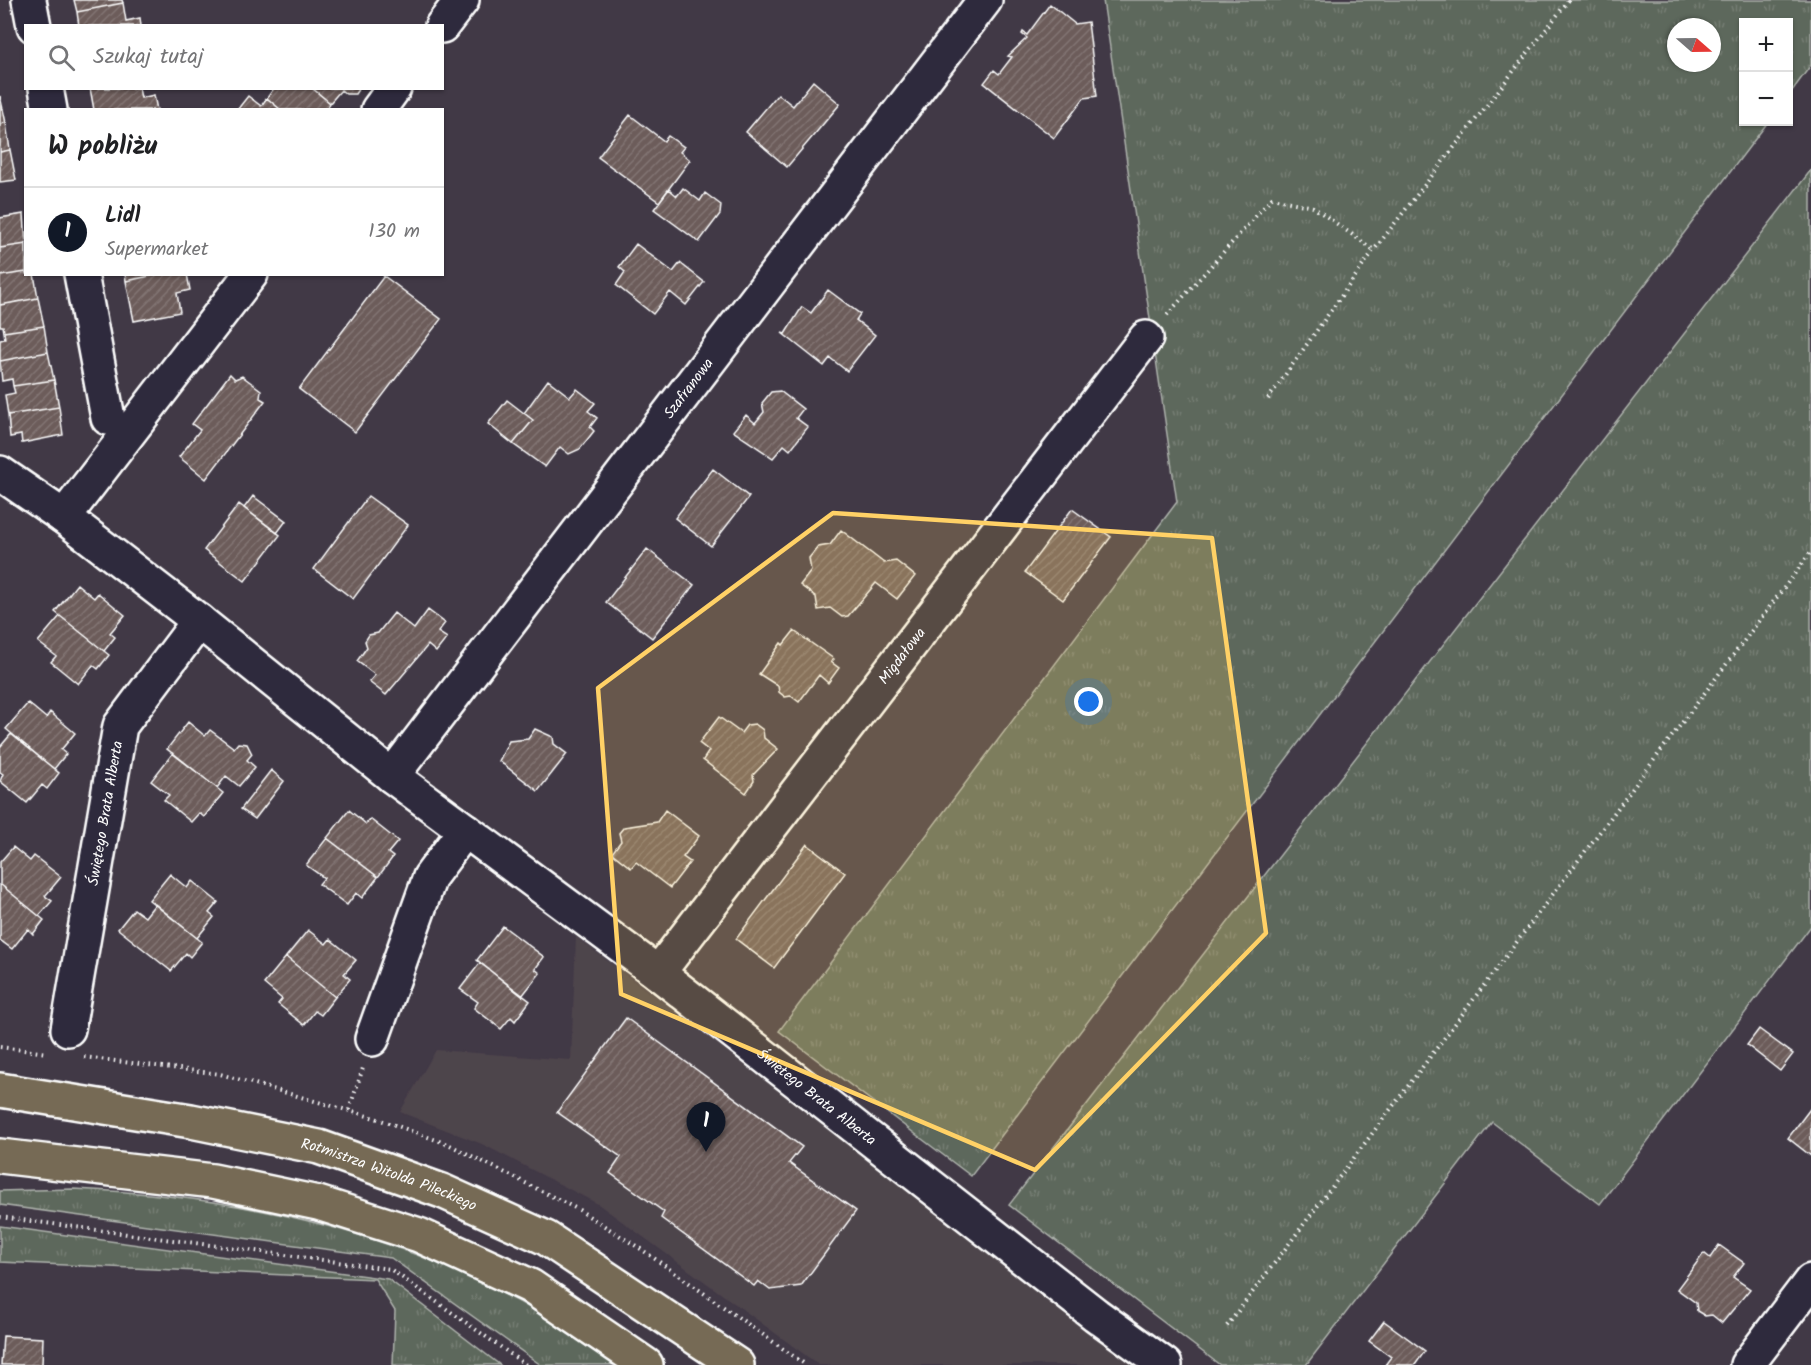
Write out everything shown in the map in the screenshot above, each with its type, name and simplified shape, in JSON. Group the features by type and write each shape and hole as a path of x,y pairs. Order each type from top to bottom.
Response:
{"main road":[{"name":"Rotmistrza Witolda Pileckiego","path":"0,1090 191,1121 319,1147 442,1191 546,1238 737,1365"},
{"path":"0,1156 213,1181 318,1203 419,1235 530,1286 646,1365"}],"street":[{"path":"29,0 34,24"},
{"path":"444,24 462,0"},
{"name":"Szafranowa","path":"392,776 985,0"},
{"path":"46,90 50,108"},
{"path":"379,108 393,90"},
{"path":"81,276 108,418"},
{"path":"64,517 249,276"},
{"name":"Migdałowa","path":"658,973 1146,338"},
{"name":"Świętego Brata Alberta","path":"0,473 64,517 199,621 392,776 658,973 1096,1315 1166,1365"},
{"name":"Świętego Brata Alberta","path":"68,1029 120,726 199,621"},
{"path":"372,1039 430,877 465,830"},
{"path":"1747,1365 1811,1281"}],"path":[{"path":"1268,399 1374,250 1569,0"},
{"path":"1146,338 1272,198 1313,207 1374,250"},
{"path":"1227,1326 1811,552"},
{"path":"349,1110 372,1039"},
{"path":"0,1216 390,1269 526,1365"}],"highlighted area":[{"path":"833,513 1212,538 1266,933 1035,1170 621,994 598,688"}],"shaded area":[{"path":"576,937 1146,1365 819,1365 598,1204 482,1144 400,1112 436,1050 571,1060"}],"green space":[{"path":"1103,0 1811,0 1811,65 1793,90 1793,18 1739,18 1739,126 1765,126 971,1176 779,1031 1177,502"},
{"path":"1811,170 1811,926 1600,1204 1492,1122 1306,1365 1220,1365 1009,1205"},
{"path":"73,1189 192,1199 310,1222 367,1238 479,1281 532,1309 621,1365 541,1365 391,1258 0,1205 0,1191"},
{"path":"0,1226 388,1279 500,1365 393,1365 395,1311 375,1279 0,1262"}],"building":[{"path":"74,0 122,0 123,3 77,12"},
{"path":"123,3 126,21 140,18 141,24 79,24 77,12"},
{"path":"1050,4 1075,24 1088,22 1097,96 1084,98 1054,138 984,83 994,70 999,74 1012,57 1008,56 1027,38 1022,34 1023,32 1027,35"},
{"path":"813,81 840,104 787,167 746,132 778,94 793,106"},
{"path":"90,90 139,90 141,98 154,95 157,108 94,108"},
{"path":"273,90 314,90 330,103 328,108 279,108 267,98"},
{"path":"314,90 341,90 330,103"},
{"path":"341,90 358,90 355,94 346,94"},
{"path":"0,96 6,123 0,124"},
{"path":"248,96 261,106 267,98 279,108 239,108"},
{"path":"630,115 664,141 668,136 684,147 680,152 690,160 659,202 598,157"},
{"path":"6,123 10,150 0,152 0,124"},
{"path":"10,150 16,180 0,182 0,152"},
{"path":"683,188 700,201 705,193 721,205 720,214 699,242 654,209 669,189 677,196"},
{"path":"24,214 24,244 0,248 0,218"},
{"path":"24,244 24,272 0,276 0,248"},
{"path":"636,244 673,272 680,263 704,282 686,305 670,292 653,314 616,285 625,272 619,267"},
{"path":"24,272 24,276 34,276 38,298 0,305 0,276"},
{"path":"125,276 150,276 126,281"},
{"path":"150,276 187,276 190,290 177,293 180,312 134,321 126,281"},
{"path":"384,276 441,319 355,432 299,389"},
{"path":"828,290 860,314 856,320 875,335 847,371 830,358 824,366 782,333 785,334 802,307 811,313"},
{"path":"38,298 44,326 4,332 3,326 0,326 0,305"},
{"path":"44,326 48,352 0,361 0,340 5,339 4,332"},
{"path":"48,352 54,380 13,386 12,379 2,381 0,361"},
{"path":"230,374 235,379 242,376 261,390 260,398 265,401 206,479 179,457 200,430 192,424"},
{"path":"54,380 59,407 8,415 5,395 15,393 13,386"},
{"path":"548,380 570,397 577,389 595,403 588,411 597,418 590,427 594,431 580,449 569,454 560,447 545,467 513,444 533,420 524,413"},
{"path":"780,391 803,409 796,418 808,427 790,450 784,445 773,458 733,431 746,415 755,423 764,412 762,403 771,392"},
{"path":"507,400 533,420 513,444 488,424"},
{"path":"59,407 63,435 22,443 21,435 10,437 8,415"},
{"path":"713,469 749,497 711,546 675,518"},
{"path":"253,496 286,521 277,533 244,508"},
{"path":"368,496 408,525 353,599 314,569"},
{"path":"239,504 280,535 245,581 204,550"},
{"path":"1072,509 1111,537 1063,600 1025,572"},
{"path":"841,530 884,563 896,561 915,576 897,599 876,583 848,616 842,617 830,608 818,610 816,597 800,585 811,571 809,558 818,547 830,545"},
{"path":"647,549 694,585 652,638 606,602"},
{"path":"77,584 94,598 98,593 125,615 110,633 115,637 104,651 55,612"},
{"path":"428,610 445,623 438,632 447,638 436,652 428,645 386,695 369,682 375,675 357,661 367,647 365,641 369,635 378,633 394,613 414,629"},
{"path":"60,616 109,655 98,669 93,665 78,684 51,662 56,656 38,642"},
{"path":"794,631 834,659 831,662 839,668 828,683 819,675 799,702 791,696 785,697 779,692 778,686 759,674 781,643 783,645"},
{"path":"28,703 46,718 50,712 75,733 61,750 66,754 54,769 6,729"},
{"path":"719,717 741,733 747,725 755,724 763,730 764,738 778,749 753,775 754,781 746,793 703,760 709,751 699,743"},
{"path":"188,722 205,736 210,730 234,748 238,743 247,744 252,754 247,760 255,767 239,786 226,776 217,788 167,749"},
{"path":"535,729 553,737 554,744 567,754 538,791 499,761 509,741 528,739"},
{"path":"11,734 59,773 47,789 42,785 27,803 0,781 3,774 0,772 0,747"},
{"path":"173,753 223,793 204,817 199,813 191,822 164,800 169,795 151,781"},
{"path":"271,770 284,781 255,819 241,809"},
{"path":"349,810 366,824 370,819 398,841 388,853 393,857 378,877 327,838"},
{"path":"665,810 699,836 683,857 690,862 670,888 636,862 631,868 612,853 621,841 619,833 624,827 657,822"},
{"path":"327,838 378,877 362,898 356,893 347,905 319,884 324,878 306,865"},
{"path":"807,844 845,873 774,968 736,939"},
{"path":"13,847 30,861 34,856 61,877 45,896 52,901 39,916 0,884 0,862"},
{"path":"170,874 187,888 192,881 218,902 209,913 214,917 197,938 149,900"},
{"path":"0,884 44,920 33,934 28,929 12,949 0,940"},
{"path":"155,904 202,942 190,957 186,953 171,971 118,929 134,909 145,917"},
{"path":"503,926 544,957 535,969 540,973 522,996 477,960"},
{"path":"308,930 326,944 330,939 356,960 344,974 350,979 335,997 286,957"},
{"path":"286,957 335,997 321,1015 315,1011 304,1025 278,1004 282,999 264,984"},
{"path":"480,963 530,1001 515,1021 511,1017 501,1029 474,1008 478,1002 460,989"},
{"path":"626,1018 802,1147 789,1163 856,1211 801,1286 770,1290 758,1281 754,1286 661,1218 664,1212 610,1173 621,1157 557,1112"},
{"path":"1759,1029 1793,1054 1780,1071 1747,1045"},
{"path":"1811,1110 1811,1156 1788,1138"},
{"path":"1719,1245 1744,1263 1733,1277 1750,1289 1722,1323 1712,1315 1705,1316 1697,1311 1696,1303 1677,1289 1704,1253 1710,1258"},
{"path":"1384,1321 1425,1351 1415,1365 1385,1365 1391,1357 1369,1341"},
{"path":"3,1336 43,1338 42,1365 1,1365"}],"place":[{"name":"Lidl","path":"706,1152"}]}
